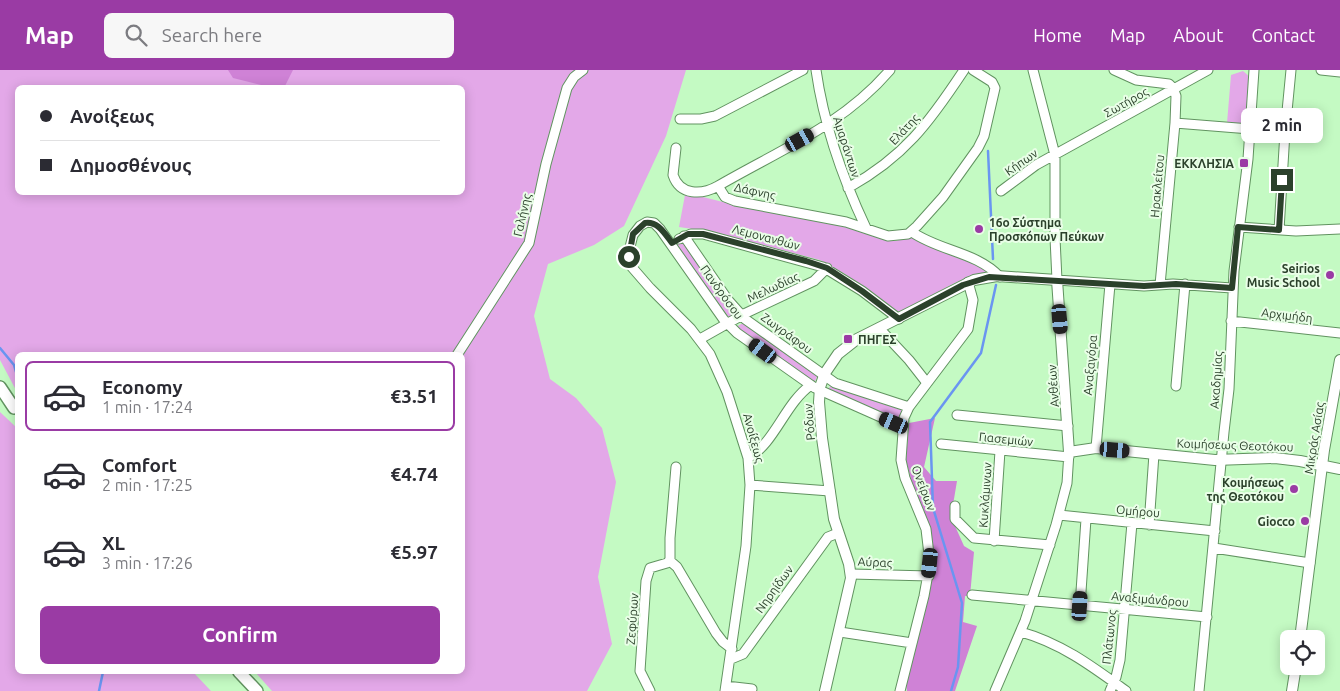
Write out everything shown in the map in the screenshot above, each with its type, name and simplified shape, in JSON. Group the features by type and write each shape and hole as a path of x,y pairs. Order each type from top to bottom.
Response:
{"main road":[{"path":"0,387 15,409"},
{"path":"0,395 15,409"},
{"path":"241,674 257,691"}],"street":[{"name":"Γαλήνης","path":"459,352 528,243 546,164 567,88 574,77 583,70"},
{"path":"680,119 715,116 803,70"},
{"name":"Αμαράντων","path":"816,70 827,126 848,188 866,228"},
{"name":"Δάφνης","path":"890,70 856,104 827,126 718,186 725,197 735,201 821,217 866,228 888,236 898,236 912,232"},
{"name":"Ελάτης","path":"848,188 878,171 904,148 930,119 964,70"},
{"path":"973,70 992,82 995,88 984,136 954,182 912,232 933,243 991,266 1000,276"},
{"name":"Ανθέων","path":"995,691 1021,632 1050,545 1067,483 1069,455 1054,238 1055,155 1033,70"},
{"path":"1114,70 1136,80 1169,84 1173,89"},
{"name":"Σωτήρος","path":"1055,155 1208,70"},
{"name":"Ακαδημίας","path":"1199,691 1230,383 1232,288 1250,129 1254,70"},
{"path":"1279,230 1291,70"},
{"path":"1321,70 1340,72"},
{"name":"Ηρακλείτου","path":"1160,285 1175,123 1176,99 1173,89"},
{"path":"1175,123 1250,129"},
{"path":"676,148 673,175 680,186 688,191 702,193 718,186"},
{"name":"Κήπων","path":"1002,191 1036,166 1055,155"},
{"name":"Πανδρόσου","path":"638,228 645,223 654,223 672,243 728,324 737,333 815,388 903,427"},
{"path":"1238,227 1279,230 1340,229"},
{"name":"Ανοίξεως","path":"638,228 633,234 629,248 631,266 700,339 710,354 723,380 748,458 750,485 746,546 726,688"},
{"name":"Λεμονανθών","path":"672,243 693,233 703,234 827,268 899,319"},
{"name":"Ζωγράφου","path":"684,236 741,316 839,385 909,407"},
{"name":"Μελωδίας","path":"700,339 741,316 814,282 827,268"},
{"name":"Ρόδων","path":"825,691 840,632 851,574 838,532 830,491 815,388 835,358 846,347 968,282 982,278 1000,276 1144,286 1185,284 1232,288"},
{"name":"Ονείρων","path":"900,691 928,576 930,556 926,529 902,469 900,452 904,418 909,407 968,329 973,300 968,282"},
{"name":"Αναξαγόρα","path":"1096,448 1110,284"},
{"path":"1176,386 1185,284"},
{"name":"Αρχιμήδη","path":"1231,321 1340,333"},
{"path":"879,328 909,360 927,383"},
{"name":"Μικράς Ασίας","path":"1301,630 1322,464 1339,376 1340,360"},
{"path":"748,458 759,450 796,398 815,388"},
{"path":"957,415 1068,426"},
{"name":"Γιασεμιών","path":"941,444 1000,451 1069,455"},
{"name":"Κοιμήσεως Θεοτόκου","path":"1069,455 1096,448 1222,460 1269,458 1322,464 1340,469"},
{"name":"Κυκλάμινων","path":"994,541 1000,451"},
{"path":"1149,525 1154,454"},
{"path":"676,467 670,561 677,567 716,633 732,654"},
{"path":"750,485 830,491"},
{"path":"955,506 955,519 974,538 1050,545"},
{"name":"Ομήρου","path":"1059,515 1215,531"},
{"path":"1080,606 1086,519"},
{"name":"Πλάτωνος","path":"1110,691 1120,660 1132,523"},
{"name":"Νηρηίδων","path":"732,654 742,654 828,537 838,532"},
{"path":"1214,548 1310,563"},
{"name":"Ζεφύρων","path":"650,691 640,671 647,577 651,567 670,561"},
{"name":"Αύρας","path":"851,574 928,576"},
{"name":"Αναξιμάνδρου","path":"972,594 1207,617"},
{"path":"840,632 912,643"},
{"path":"1021,632 1053,642 1126,691"},
{"path":"1292,691 1295,675"},
{"path":"726,688 752,689"}],"shaded area":[{"path":"0,70 686,70 666,136 624,226 594,245 548,264 534,316 550,379 576,398 602,428 616,482 598,577 612,644 587,691 272,691 257,674 465,674 465,352 15,352 15,388 0,360"},
{"path":"228,70 293,70 286,85 261,85 233,78"},
{"path":"1243,71 1250,77 1245,125 1227,123 1231,75"},
{"path":"685,195 841,224 884,240 895,241 910,237 985,267 989,272 968,277 900,314 845,274 820,260 713,232 679,227"},
{"path":"684,239 734,315 730,319 676,244"},
{"path":"743,323 818,375 814,383 736,327"},
{"path":"830,386 900,407 902,411 898,422 827,393"},
{"path":"0,412 15,426 15,674 195,674 211,691 0,691"},
{"path":"935,418 924,467 936,481 957,481 951,517 964,546 974,552 970,596 965,596 963,622 977,626 955,691 907,691 905,679 931,582 935,556 929,525 912,483 906,460 909,423"}],"waterway":[{"path":"988,151 993,259"},
{"path":"951,691 958,667 962,603 933,508 930,422 981,353 996,285"},
{"path":"0,348 15,368"},
{"path":"99,691 103,674"}],"place":[{"name":"ΕΚΚΛΗΣΙΑ","path":"1244,163"},
{"name":"16ο Σύστημα Προσκόπων Πεύκων","path":"979,229"},
{"name":"Seirios Music School","path":"1330,275"},
{"name":"ΠΗΓΕΣ","path":"848,339"},
{"name":"Κοιμήσεως της Θεοτόκου","path":"1294,489"},
{"name":"Giocco","path":"1305,521"}],"route":[{"path":"629,257 630,241 633,234 640,226 651,222 672,243 688,234 697,233 827,268 899,319 976,279 996,276 1144,286 1176,284 1232,288 1238,227 1279,230 1282,180"}]}
